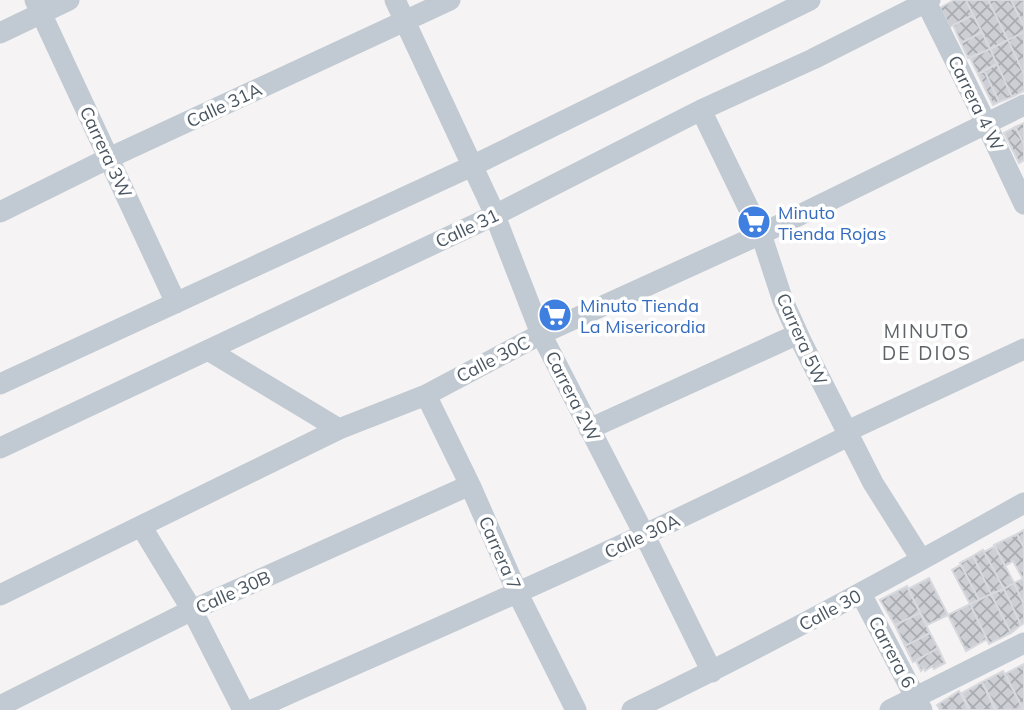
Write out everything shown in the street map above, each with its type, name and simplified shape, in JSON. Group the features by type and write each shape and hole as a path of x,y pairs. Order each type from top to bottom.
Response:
{"street":[{"path":"0,33 38,6 69,0"},
{"name":"Carrera 2W","path":"395,0 495,215 541,334 712,672"},
{"name":"Calle 31A","path":"0,212 109,158 450,0"},
{"name":"Calle 31","path":"0,448 495,215 701,110 813,59 928,1"},
{"name":"Carrera 4 W","path":"928,1 1024,204"},
{"path":"0,384 472,166 797,3"},
{"name":"Carrera 3W","path":"38,6 176,303"},
{"name":"Calle 30C","path":"0,594 339,429 426,394 541,334 761,234 1024,106"},
{"name":"Carrera 5W","path":"701,110 761,234 797,334 873,483 921,559"},
{"path":"589,429 797,334"},
{"name":"Calle 30A","path":"252,710 645,536 816,452 848,435 854,428 1024,349"},
{"path":"208,350 339,429"},
{"name":"Carrera 7","path":"426,394 518,594 576,710"},
{"name":"Calle 30B","path":"0,706 192,610 470,485"},
{"name":"Calle 30","path":"632,710 712,672 861,594 1024,503"},
{"path":"141,526 192,610 243,710"},
{"name":"Carrera 6","path":"861,594 919,703"},
{"path":"890,710 919,703 1024,643"}],"building":[{"path":"954,0 966,0 973,15 950,27 940,8"},
{"path":"966,0 988,0 1008,40 990,49"},
{"path":"988,0 1011,0 1024,26 1024,32 1008,40"},
{"path":"1011,0 1024,0 1024,26"},
{"path":"973,15 982,32 961,43 953,25"},
{"path":"982,32 990,49 968,58 961,43"},
{"path":"1024,32 1024,74 1008,40"},
{"path":"1008,40 1024,74 1024,91 1012,97 990,49"},
{"path":"990,49 997,64 978,74 970,58"},
{"path":"997,64 1012,97 999,102 984,70"},
{"path":"984,70 999,102 993,105 978,74"},
{"path":"1024,123 1024,144 1015,127"},
{"path":"1015,127 1024,144 1024,160 1019,163 1004,133"},
{"path":"1024,530 1024,548 1017,534"},
{"path":"1017,534 1024,548 1023,579 1013,561 1005,566 994,545"},
{"path":"995,546 1014,583 1004,589 984,552"},
{"path":"983,550 1004,589 991,594 973,556"},
{"path":"973,556 991,594 979,600 960,563"},
{"path":"961,565 979,600 970,604 952,570"},
{"path":"929,578 948,615 927,625 908,589"},
{"path":"1024,578 1024,605 1014,583"},
{"path":"1014,583 1024,605 1024,623 1021,625 1004,589"},
{"path":"907,586 920,613 895,625 880,600"},
{"path":"1004,589 1021,625 1011,633 991,594"},
{"path":"991,594 1011,633 989,644 970,604"},
{"path":"970,604 987,639 966,651 948,615"},
{"path":"920,613 930,633 905,646 895,625"},
{"path":"930,633 938,648 913,662 905,646"},
{"path":"938,648 945,663 934,669 932,666 921,671 916,661"},
{"path":"1024,664 1024,709 1023,709 1005,674"},
{"path":"1003,671 1023,709 997,710 982,682"},
{"path":"982,682 995,710 970,710 962,693"},
{"path":"959,691 969,710 940,710 937,705"}],"place":[{"name":"Minuto Tienda Rojas","path":"754,222"},
{"name":"Minuto Tienda La Misericordia","path":"555,315"}],"district":[{"name":"MINUTO DE DIOS","path":"927,342"}]}
